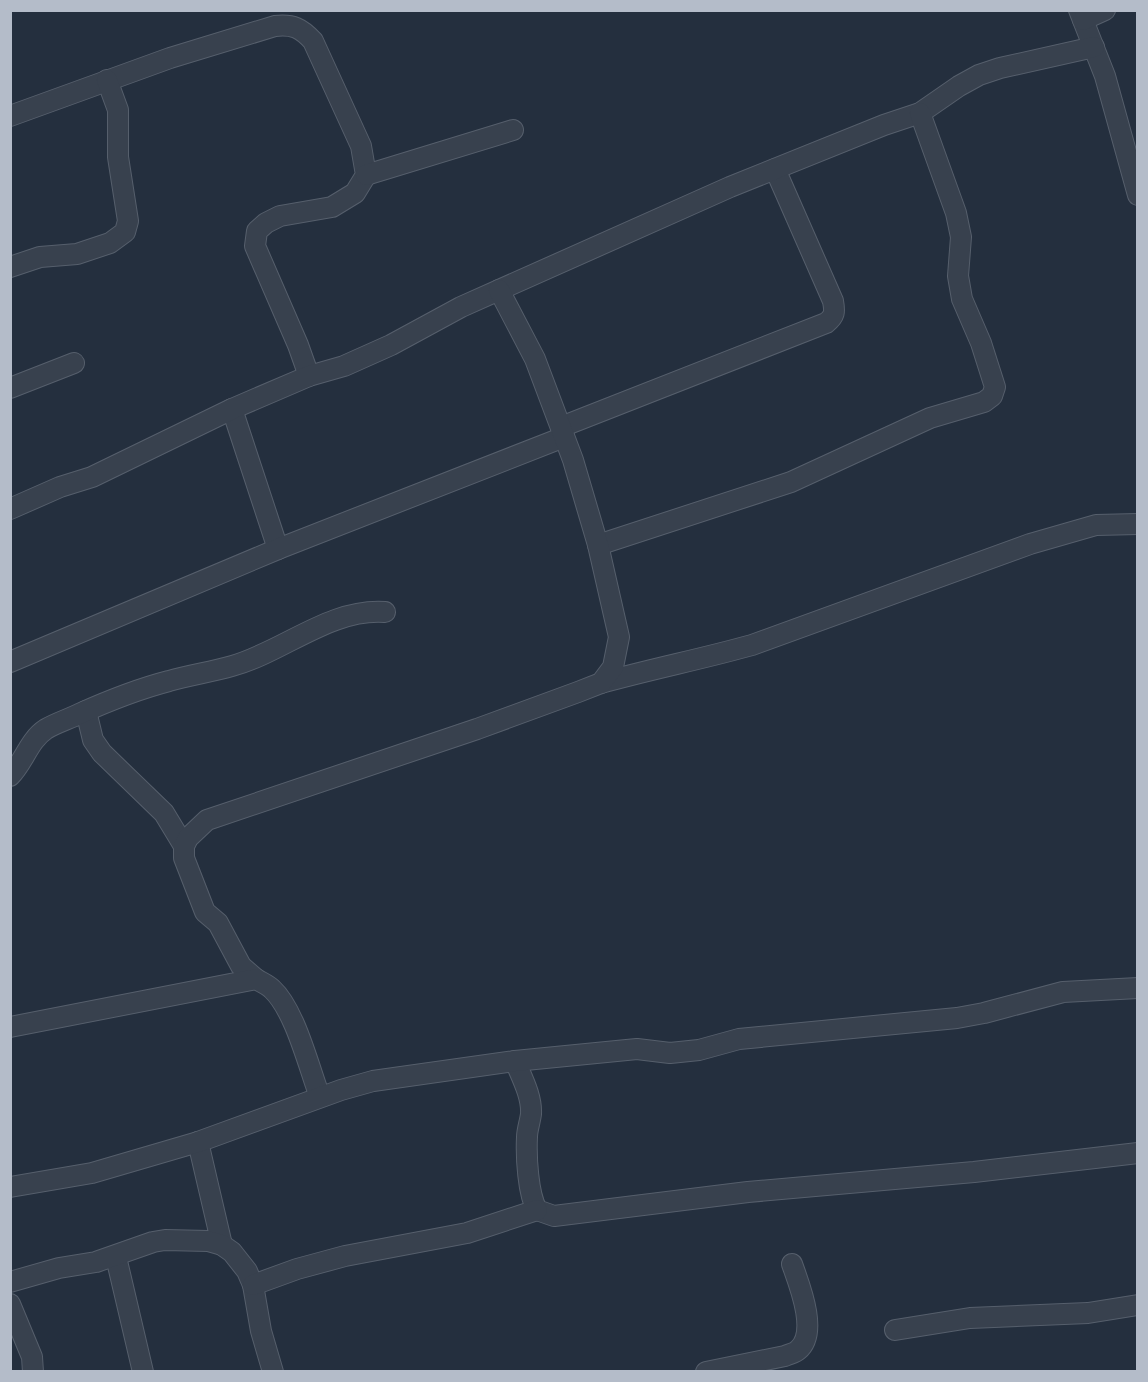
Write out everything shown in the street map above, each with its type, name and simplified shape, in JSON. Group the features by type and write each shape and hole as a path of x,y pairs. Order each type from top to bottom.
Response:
{"street":[{"path":"1105,10 1082,15 1105,76 1137,195"},
{"path":"10,116 170,58 275,26 290,25 303,30 313,41 361,146 366,175 355,193 332,207 280,216 257,231 255,246 309,376"},
{"path":"10,509 60,487 92,477 232,409 309,376 344,366 391,345 461,307 730,187 884,125 920,113 979,75 1000,68 1094,47"},
{"path":"10,267 40,257 77,254 111,243 125,232 128,221 119,165 118,110 107,80"},
{"path":"598,545 791,482 930,418 984,402 992,396 995,387 981,343 962,299 958,276 961,237 956,213 920,113"},
{"path":"366,175 513,130"},
{"path":"10,662 826,323 833,318 835,312 833,301 775,169"},
{"path":"499,290 535,359 573,460 598,545 619,637 613,667 601,683"},
{"path":"10,388 74,363"},
{"path":"232,409 278,549"},
{"path":"320,1097 295,1028 282,1002 272,989 241,966 218,923 205,912 200,903 184,858 184,846 188,838 207,820 477,729 601,683 752,645 1030,544 1096,525 1137,524"},
{"path":"10,776 18,768 35,739 46,729 115,698 267,654 326,623 368,611 385,612"},
{"path":"86,711 93,740 102,753 164,813 184,846"},
{"path":"10,1027 256,979"},
{"path":"10,1187 92,1173 198,1142 320,1097 373,1081 515,1061 638,1049 670,1053 699,1050 738,1039 957,1018 1063,992 1137,988"},
{"path":"515,1061 528,1095 531,1113 527,1152 533,1202 537,1210"},
{"path":"198,1142 222,1245"},
{"path":"253,1285 326,1261 468,1233 537,1210 554,1216 748,1192 974,1172 1137,1153"},
{"path":"10,1281 59,1268 116,1257 153,1242 208,1241 222,1245 232,1252 247,1271 253,1285 261,1331 273,1371"},
{"path":"116,1257 143,1371"},
{"path":"706,1371 785,1356 797,1352 804,1344 807,1321 804,1301 792,1263"},
{"path":"10,1304 32,1357 33,1371"},
{"path":"895,1330 970,1318 1088,1313 1137,1305"}]}
